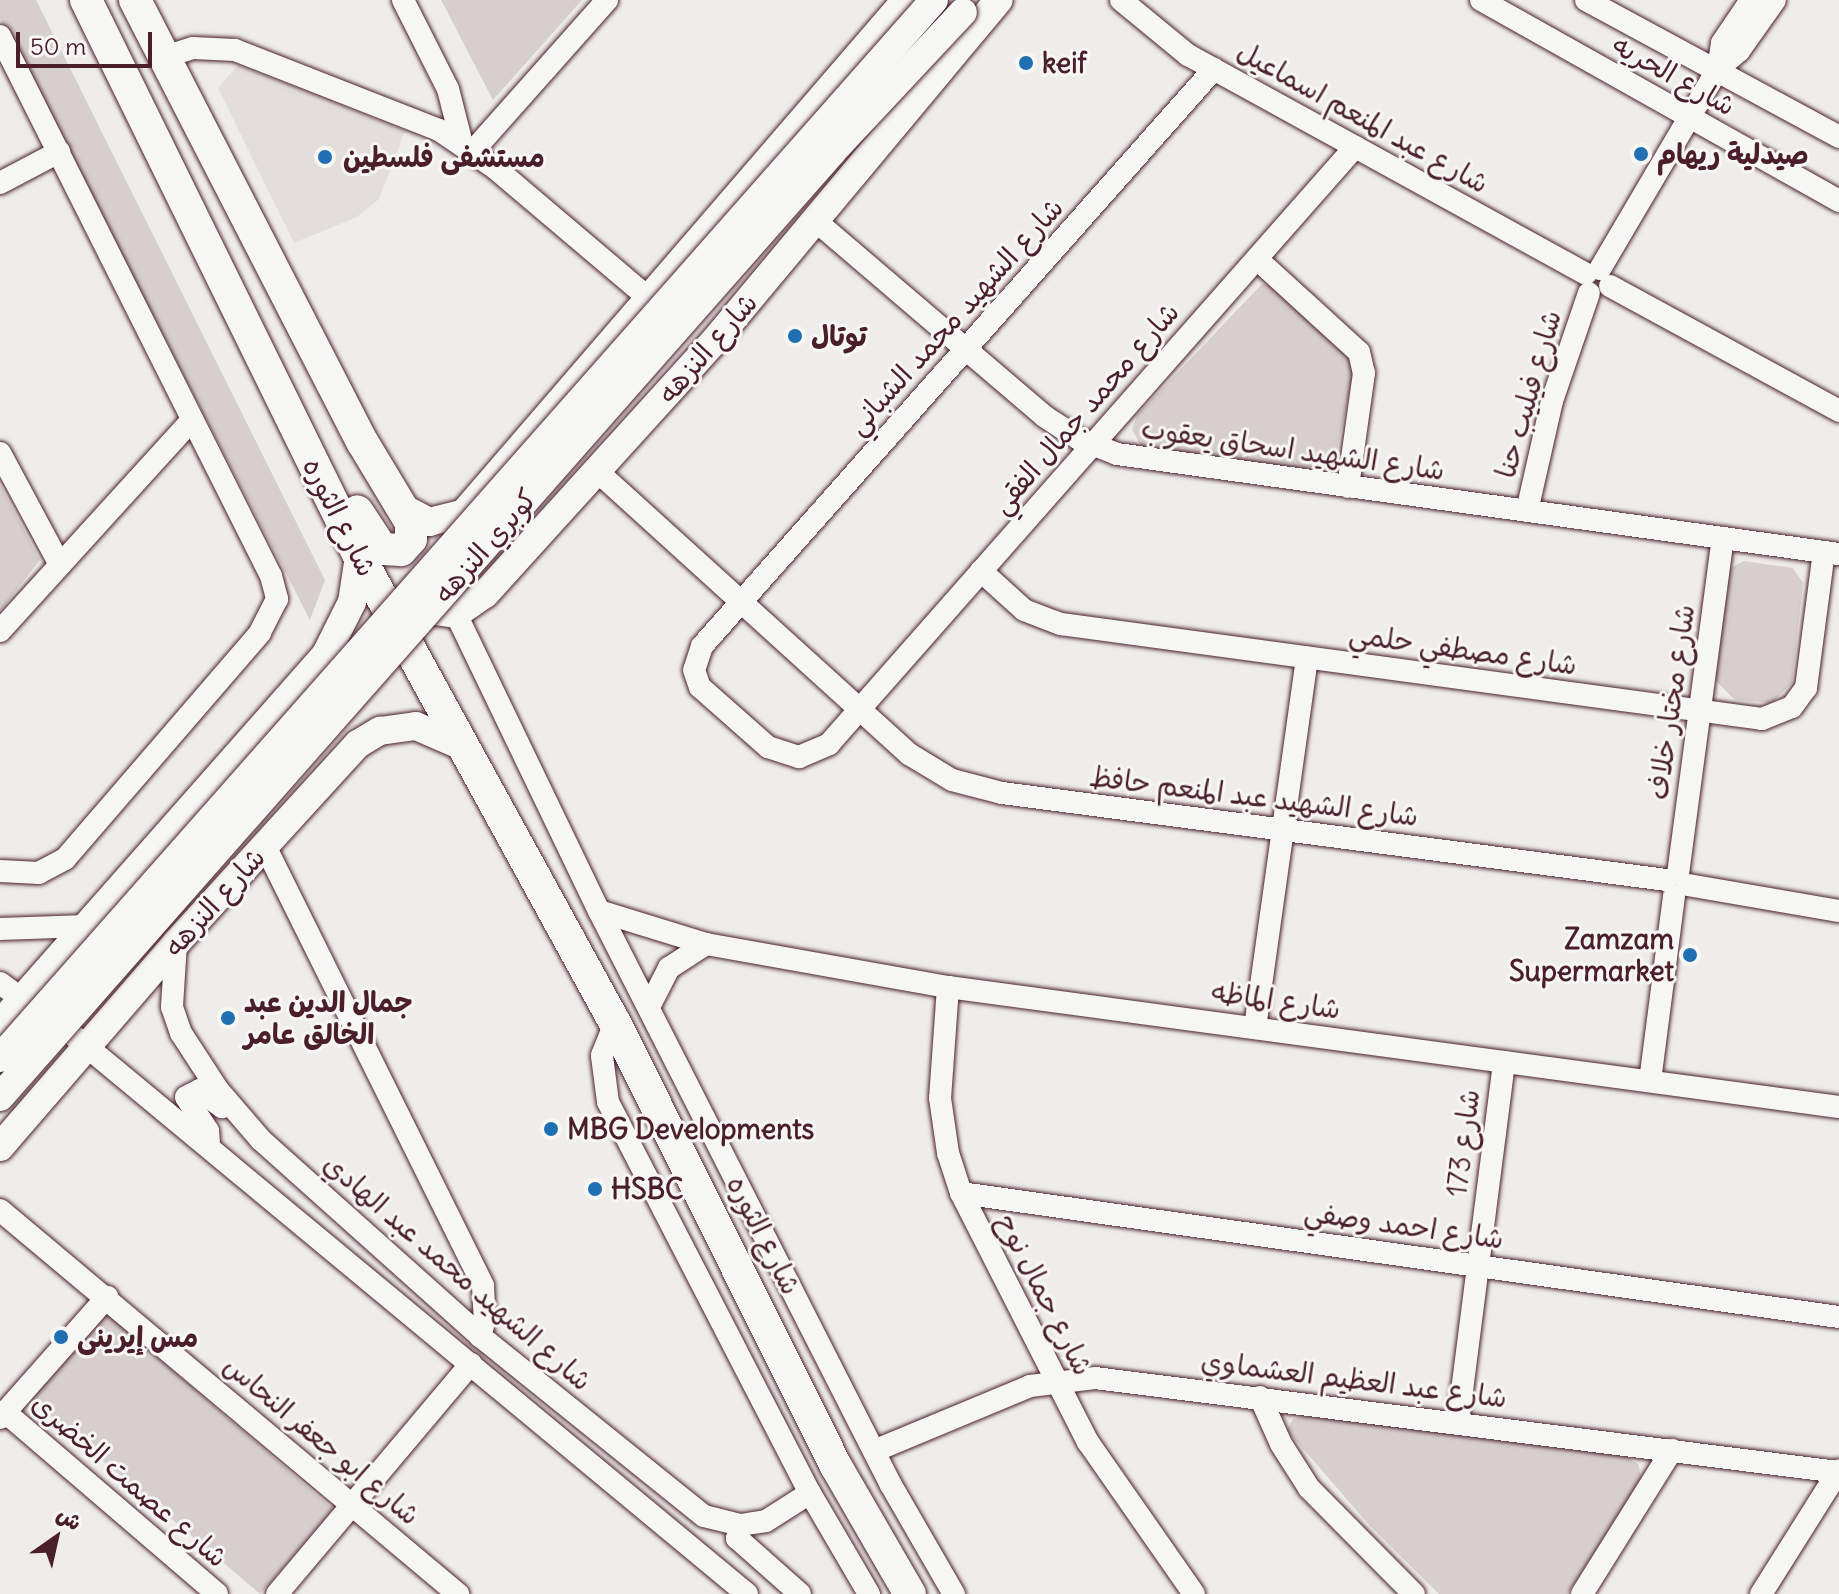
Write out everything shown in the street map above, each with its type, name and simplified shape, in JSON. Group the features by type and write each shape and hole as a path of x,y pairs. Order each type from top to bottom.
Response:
{"highway":[{"name":"شارع الثوره","path":"86,0 359,556 615,1023 836,1466 910,1594"},
{"name":"شارع الثوره","path":"135,0 363,443 403,508"},
{"path":"304,445 331,465 382,549 401,550 411,539 411,523 403,508"}],"main road":[{"path":"403,508 429,522 458,517 906,0"},
{"name":"كوبري النزهه","path":"0,1058 934,0"},
{"name":"كوبري النزهه","path":"0,1097 833,151 974,0"},
{"name":"شارع النزهه","path":"456,614 485,594 593,478 817,222 999,0"},
{"path":"533,431 533,457 544,474 561,485 593,478"},
{"path":"0,1024 11,991 86,926 333,644 352,602 359,556"},
{"path":"376,587 416,612 456,614"},
{"name":"شارع النزهه","path":"0,1147 176,943 358,744 380,731 416,726 462,746"},
{"path":"228,765 270,790 286,823"}],"street":[{"path":"403,0 448,89 468,148"},
{"path":"468,148 607,0"},
{"name":"شارع عبد المنعم اسماعيل","path":"1121,0 1158,35 1214,69 1839,411"},
{"name":"شارع الحريه","path":"1481,0 1839,201"},
{"name":"شارع الحريه","path":"1586,0 1839,137"},
{"name":"شارع فيليب حنا","path":"1718,69 1722,43 1751,0"},
{"name":"شارع فيليب حنا","path":"1527,511 1552,401 1596,280 1718,69 1739,51 1775,0"},
{"path":"0,36 271,576 274,611 65,859 39,873 0,871"},
{"path":"165,57 193,48 235,50 414,119 468,148 647,297"},
{"name":"شارع الشهيد محمد الشباني","path":"740,602 1214,69"},
{"name":"شارع محمد جمال الفقي","path":"860,709 1355,147"},
{"path":"0,183 59,152"},
{"name":"شارع الشهيد اسحاق يعقوب","path":"817,222 1055,424 1092,445 1142,460 1832,553"},
{"path":"1257,259 1359,352 1364,373 1348,487"},
{"path":"0,631 191,421"},
{"path":"0,453 60,565"},
{"name":"شارع الشهيد عبد المنعم حافظ","path":"593,478 740,602 923,764 969,786 1676,884 1839,911"},
{"name":"شارع مختار خلاف","path":"1650,1081 1723,538"},
{"name":"شارع مصطفي حلمي","path":"981,571 1024,610 1051,622 1700,712 1770,718 1803,695 1832,553"},
{"path":"740,602 697,653 694,670 706,693 768,747 788,756 821,751 860,709"},
{"name":"شارع الثوره","path":"456,614 599,911 874,1451 954,1594"},
{"path":"1255,1028 1307,658"},
{"path":"265,846 483,1286 485,1319 480,1336"},
{"name":"شارع الماظه","path":"599,911 706,944 948,987 1839,1107"},
{"path":"0,929 86,926"},
{"name":"شارع الشهيد محمد عبد الهادي","path":"176,943 171,980 181,1033 261,1140 480,1336 693,1510 741,1525"},
{"path":"649,1007 669,968 706,944"},
{"name":"شارع جمال نوح","path":"948,987 940,1098 948,1153 961,1193 1054,1380 1124,1501 1194,1594"},
{"name":"شارع الشهيد محمد عبد الهادي","path":"11,991 87,1045 747,1594"},
{"path":"615,1023 602,1056 608,1102 810,1493 869,1594"},
{"name":"شارع 173","path":"1458,1422 1504,1062"},
{"path":"209,1146 204,1124 187,1106 188,1093 200,1090 238,1113"},
{"name":"شارع احمد وصفي","path":"961,1193 1839,1317"},
{"name":"شارع ابو جعفر النحاس","path":"0,1210 458,1594"},
{"path":"2,1415 107,1297"},
{"path":"277,1594 471,1364"},
{"name":"شارع عبد العظيم العشماوي","path":"874,1451 956,1416 1054,1380 1109,1379 1839,1471"},
{"path":"1260,1397 1281,1444 1309,1488 1414,1594"},
{"name":"شارع عصمت الخضرى","path":"2,1415 217,1594"},
{"path":"1582,1594 1672,1450"},
{"path":"1761,1594 1839,1471"},
{"path":"800,1594 737,1538 741,1525 778,1517 810,1493"}],"shaded area":[{"path":"0,0 36,0 325,580 310,620 0,19"},
{"path":"441,0 582,0 493,100"},
{"name":"مستشفى فلسطين","path":"238,65 405,131 379,199 357,217 294,243 218,88"},
{"path":"1262,284 1273,286 1348,354 1354,370 1337,450 1321,464 1302,469 1143,449 1132,430 1137,415"},
{"path":"0,485 40,560 0,611"},
{"path":"1744,561 1793,568 1803,583 1792,683 1772,703 1735,700 1715,680 1729,569"},
{"path":"103,1310 333,1509 260,1594 28,1397"},
{"path":"1310,1415 1625,1456 1638,1464 1642,1479 1567,1594 1439,1594 1369,1525 1287,1430 1293,1419"}],"place":[{"name":"keif","path":"1026,63"},
{"name":"صيدلية ريهام","path":"1641,154"},
{"name":"مستشفى فلسطين","path":"325,157"},
{"name":"توتال","path":"795,336"},
{"name":"Zamzam Supermarket","path":"1690,955"},
{"name":"جمال الدين عبد الخالق عامر","path":"228,1018"},
{"name":"MBG Developments","path":"551,1129"},
{"name":"HSBC","path":"595,1189"},
{"name":"مس إيرينى","path":"61,1337"}]}
